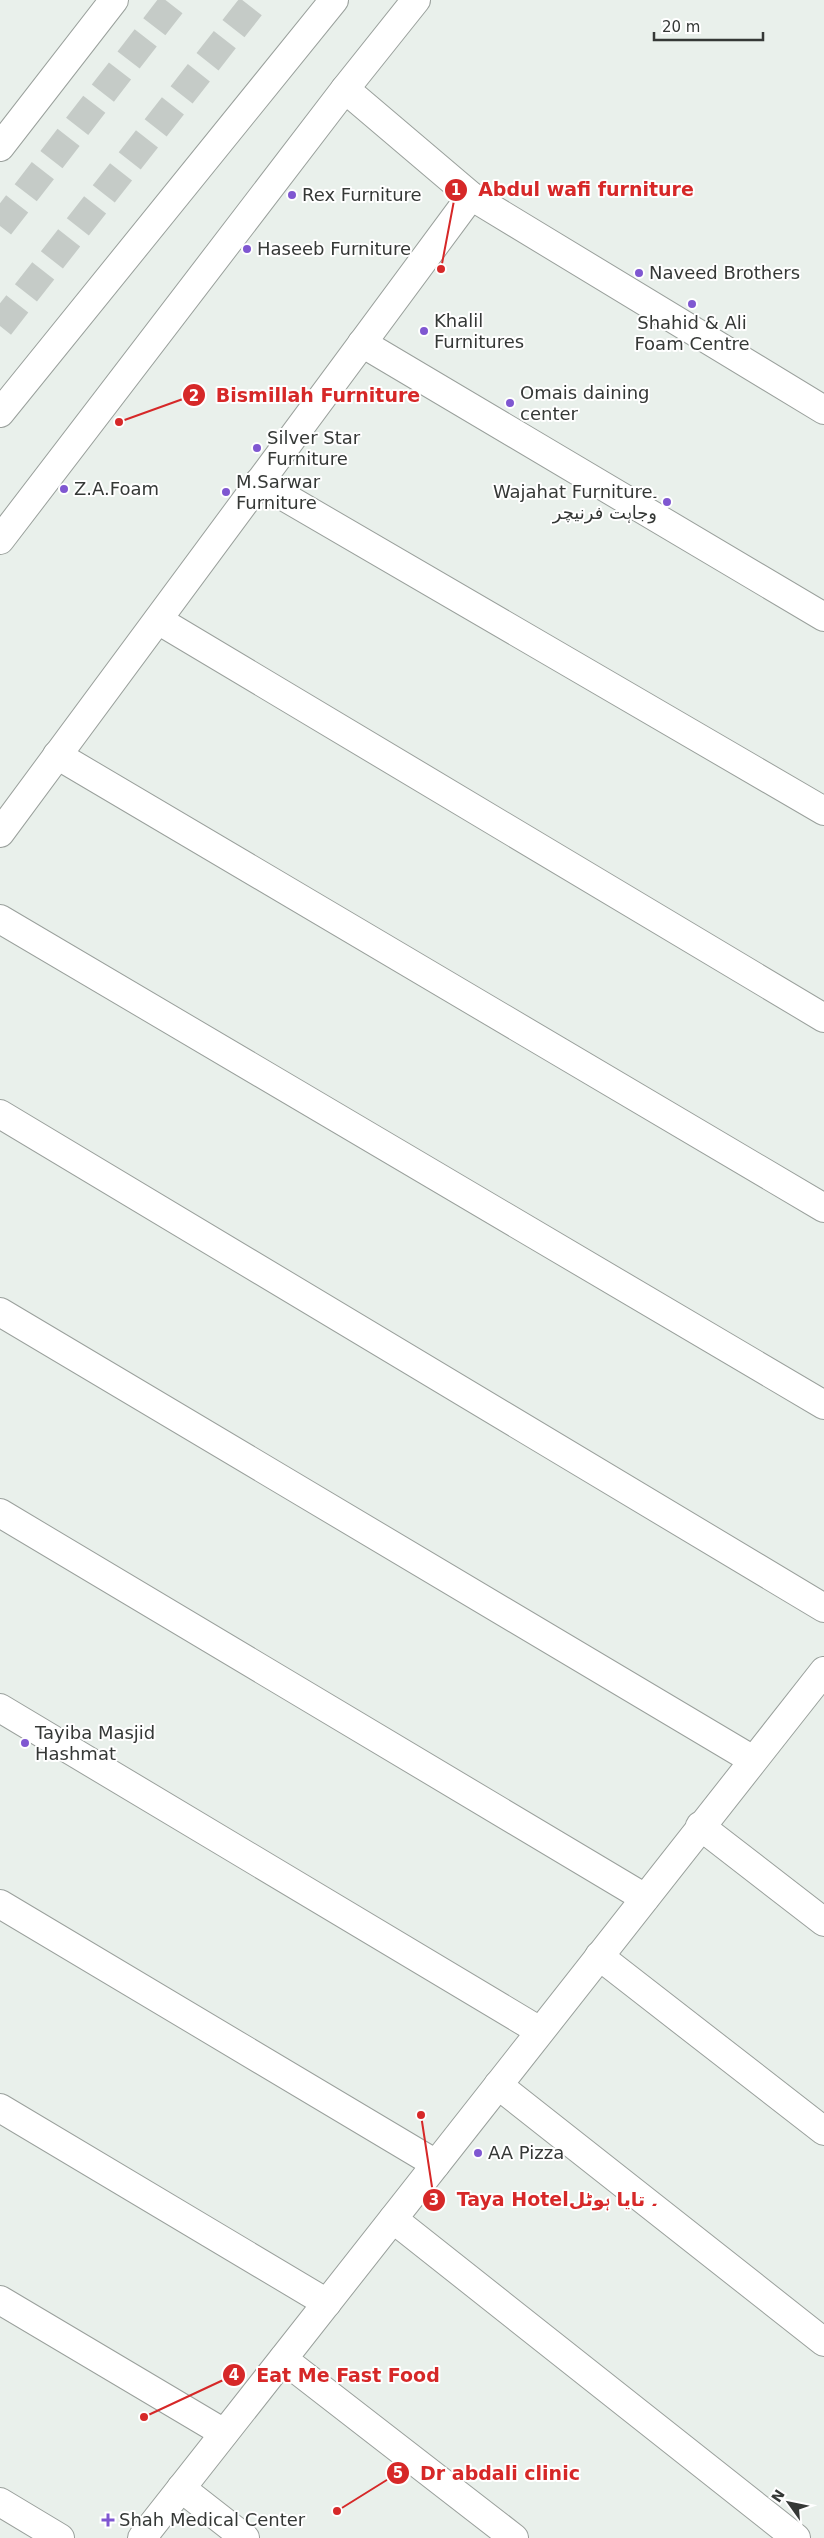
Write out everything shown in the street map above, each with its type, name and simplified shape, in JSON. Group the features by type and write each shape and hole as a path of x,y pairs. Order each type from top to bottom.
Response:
{"street":[{"path":"0,147 114,0"},
{"path":"0,413 334,0"},
{"path":"0,540 345,89 416,0"},
{"path":"345,89 471,196 824,410"},
{"path":"0,833 471,196"},
{"path":"362,343 824,616"},
{"path":"259,482 824,812"},
{"path":"158,620 824,1018"},
{"path":"57,755 824,1208"},
{"path":"0,919 824,1405"},
{"path":"0,1114 824,1608"},
{"path":"0,1312 753,1760"},
{"path":"0,1513 646,1898"},
{"path":"142,2538 753,1760 815,1701 824,1671"},
{"path":"0,1708 540,2031"},
{"path":"700,1826 824,1922"},
{"path":"0,1904 436,2164"},
{"path":"600,1956 824,2131"},
{"path":"498,2085 824,2342"},
{"path":"0,2108 327,2303"},
{"path":"393,2219 796,2538"},
{"path":"0,2300 224,2433"},
{"path":"283,2359 514,2538"},
{"path":"181,2488 245,2538"},
{"path":"0,2502 60,2538"}],"tunnel":[{"path":"0,226 175,0"},
{"path":"0,326 256,0"}],"place":[{"name":"Rex Furniture","path":"292,195"},
{"name":"Haseeb Furniture","path":"247,249"},
{"name":"Abdul wafi furniture","path":"441,269"},
{"name":"Naveed Brothers","path":"639,273"},
{"name":"Shahid & Ali Foam Centre","path":"692,304"},
{"name":"Khalil Furnitures","path":"424,331"},
{"name":"Omais daining center","path":"510,403"},
{"name":"Bismillah Furniture","path":"119,422"},
{"name":"Silver Star Furniture","path":"257,448"},
{"name":"Z.A.Foam","path":"64,489"},
{"name":"M.Sarwar Furniture","path":"226,492"},
{"name":"Wajahat Furniture۔ وجاہت فرنیچر","path":"667,502"},
{"name":"Tayiba Masjid Hashmat","path":"25,1743"},
{"name":"Taya Hotel۔ تایا ہوٹل","path":"421,2115"},
{"name":"AA Pizza","path":"478,2153"},
{"name":"Eat Me Fast Food","path":"144,2417"},
{"name":"Dr abdali clinic","path":"337,2511"},
{"name":"Shah Medical Center","path":"108,2520"}]}
